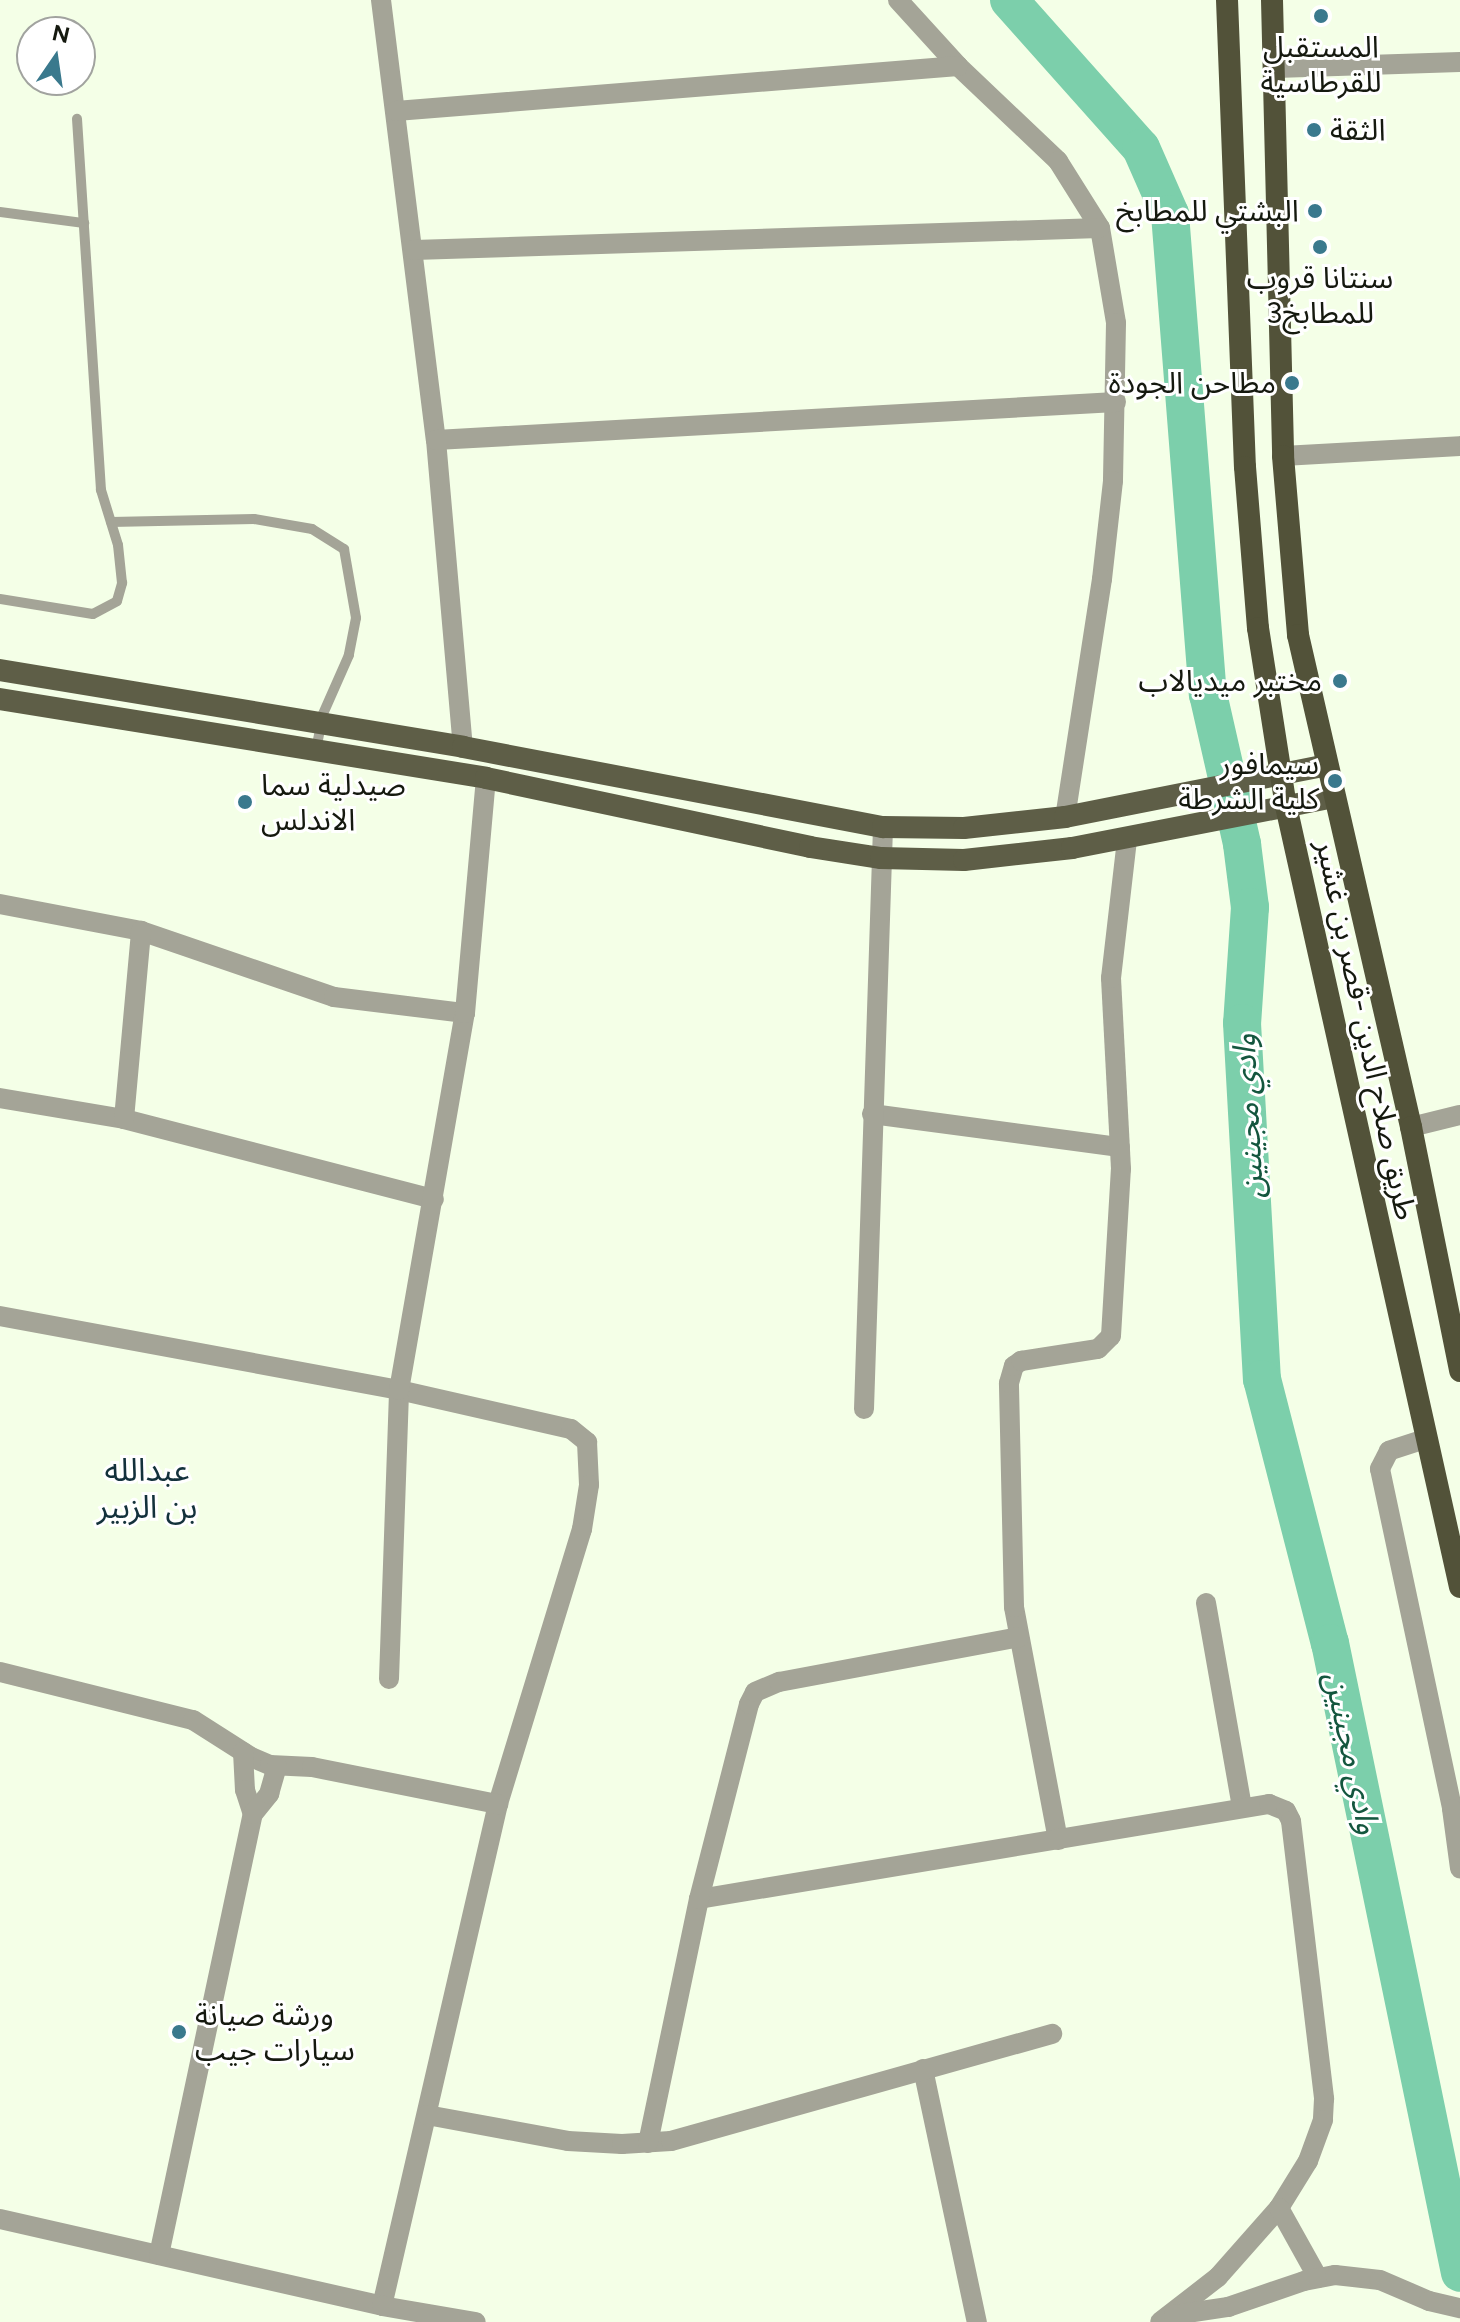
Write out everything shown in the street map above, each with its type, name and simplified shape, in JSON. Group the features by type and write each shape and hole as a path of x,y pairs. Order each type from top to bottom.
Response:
{"highway":[{"name":"طريق صلاح الدين -قصر بن غشير","path":"1227,0 1250,549 1258,628 1286,806 1460,1587"},
{"path":"1272,0 1283,456 1298,635 1411,1127 1460,1371"}],"main road":[{"path":"0,670 463,747 883,827 964,828 1065,817 1149,803 1327,765"},
{"path":"0,699 486,778 810,847 881,858 964,860 1127,840 1334,797"}],"street":[{"path":"381,0 436,440 463,747"},
{"path":"898,0 958,66 1058,161 1100,228 1116,323 1116,402 1102,579 1065,817"},
{"path":"1276,68 1460,62"},
{"path":"396,111 958,66"},
{"path":"414,250 1100,228"},
{"path":"436,440 1116,402"},
{"path":"1283,456 1460,446"},
{"path":"389,1679 399,1390 465,1013 486,778"},
{"path":"864,1409 883,827"},
{"path":"1058,1840 1019,1637 1011,1569 1009,1383 1014,1366 1021,1361 1098,1349 1111,1336 1120,1147 1111,978 1127,840"},
{"path":"0,904 141,931 203,949 334,997 465,1013"},
{"path":"124,1119 141,931"},
{"path":"0,1098 124,1119 434,1199"},
{"path":"872,1114 1120,1147"},
{"path":"1411,1127 1460,1115"},
{"path":"0,1316 399,1390 571,1429 587,1442 589,1485 573,1566 498,1804 382,2306"},
{"path":"1425,1439 1389,1451 1380,1469 1452,1809 1460,1868"},
{"path":"1206,1603 1242,1808"},
{"path":"648,2143 699,1899 749,1704 755,1692 779,1682 1019,1637"},
{"path":"0,1672 193,1720 260,1762 312,1767 498,1804"},
{"path":"243,1752 245,1790 253,1814"},
{"path":"159,2255 253,1814 269,1794 277,1766"},
{"path":"699,1899 1242,1808 1275,1804 1286,1811 1291,1821 1324,2099 1317,2143 1279,2208 1218,2277 1165,2319"},
{"path":"427,2115 568,2141 648,2143 692,2136 1052,2034"},
{"path":"923,2069 977,2322"},
{"path":"1279,2208 1318,2278"},
{"path":"0,2219 382,2306 443,2319 476,2322"},
{"path":"1165,2319 1228,2307 1318,2278 1365,2277 1429,2301 1460,2308"}],"lane":[{"path":"0,599 93,614 117,601 122,583 111,522 101,490 77,119"},
{"path":"0,212 84,223"},
{"path":"111,522 254,519 312,529 344,549 356,618 349,655 321,722 316,749"}],"waterway":[{"name":"وادي مجينين","path":"1009,0 1141,148 1170,214 1208,694 1242,844 1250,907 1242,1023 1262,1379 1330,1643 1460,2273"}],"place":[{"name":"المستقبل للقرطاسية","path":"1321,16"},
{"name":"الثقة","path":"1314,130"},
{"name":"البشتي للمطابخ","path":"1315,211"},
{"name":"سنتانا قروب 3للمطابخ","path":"1320,247"},
{"name":"مطاحن الجودة","path":"1292,383"},
{"name":"مختبر ميديالاب","path":"1340,681"},
{"name":"سيمافور كلية الشرطة","path":"1335,781"},
{"name":"صيدلية سما الاندلس","path":"245,802"},
{"name":"ورشة صيانة سيارات جيب","path":"179,2032"}],"district":[{"name":"عبدالله بن الزبير","path":"147,1490"}]}
